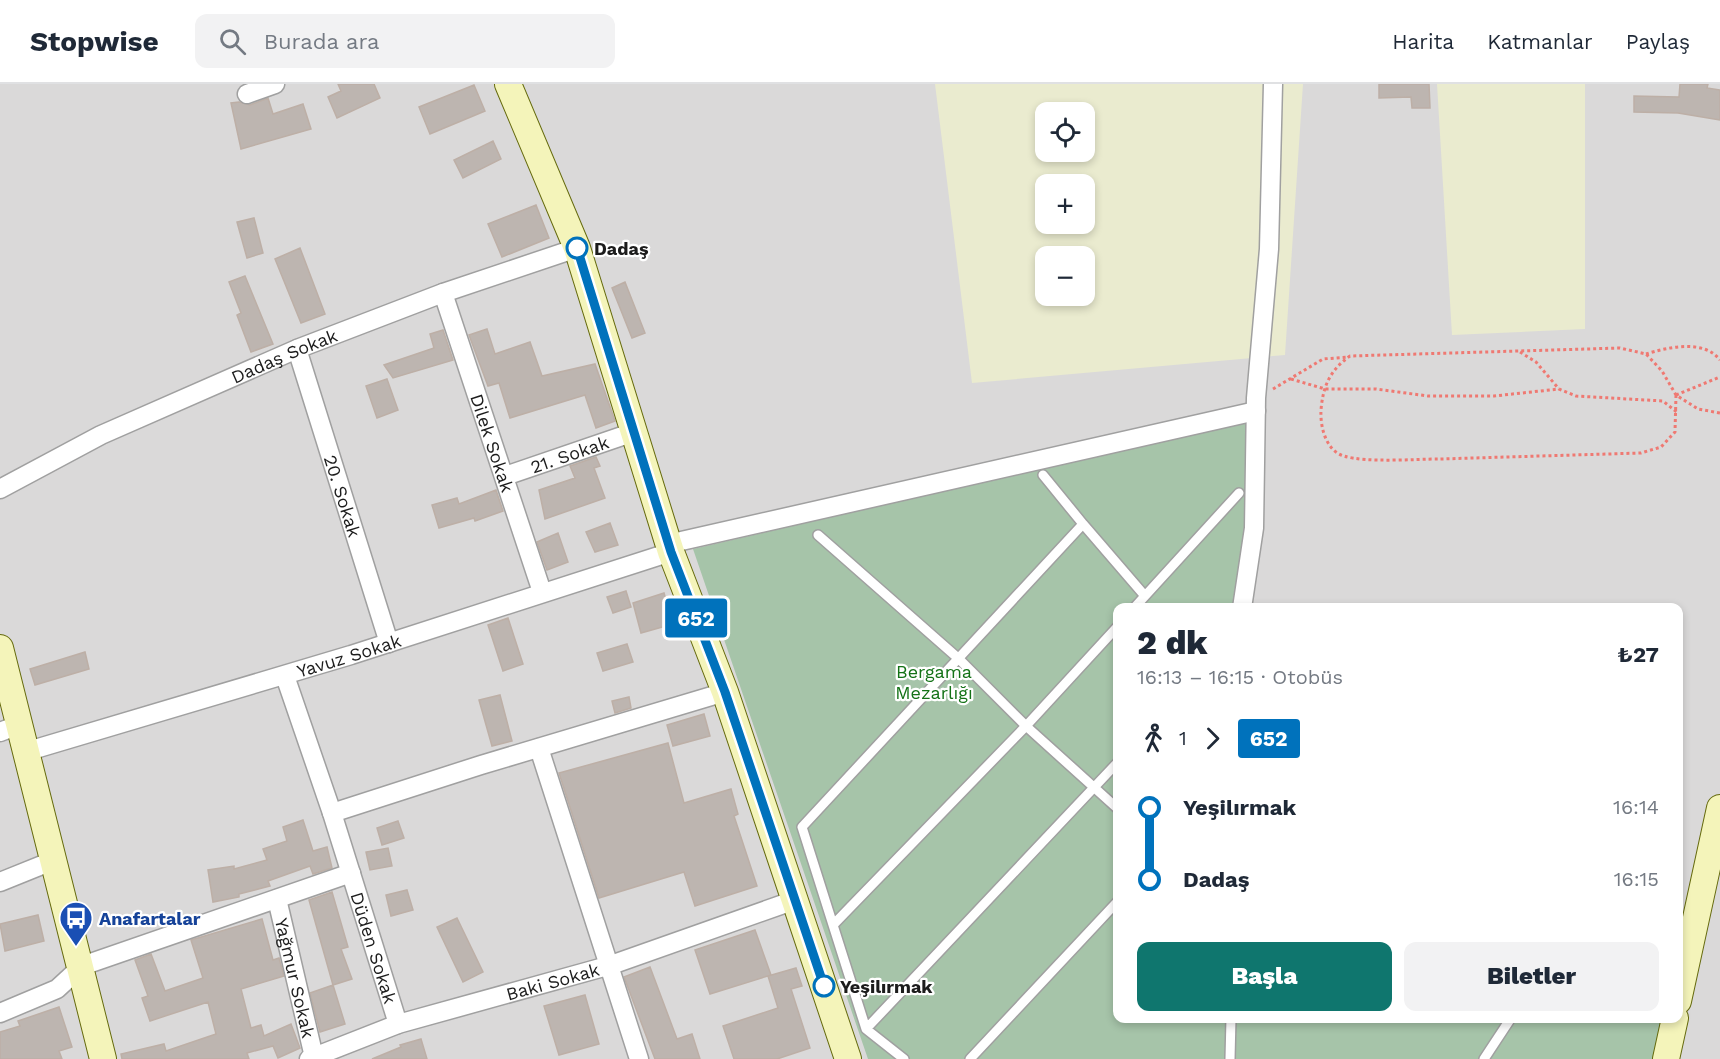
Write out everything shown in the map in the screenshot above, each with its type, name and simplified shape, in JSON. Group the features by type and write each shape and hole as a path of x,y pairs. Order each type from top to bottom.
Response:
{"street":[{"path":"247,94 275,84"},
{"path":"508,84 577,248 669,548 725,692 848,1059"},
{"path":"1243,603 1254,528 1256,404 1269,249 1273,84"},
{"name":"Dadaş Sokak","path":"0,489 101,435 297,349 443,293 577,248"},
{"name":"Dilek Sokak","path":"443,293 542,592"},
{"name":"20. Sokak","path":"297,349 388,643"},
{"name":"Yavuz Sokak","path":"25,753 285,676 669,548 1256,404"},
{"name":"21. Sokak","path":"505,476 634,432"},
{"path":"0,648 9,728 25,753 103,1059"},
{"path":"0,1013 57,989 81,966 351,873 285,676"},
{"path":"332,813 725,692"},
{"path":"539,748 611,965 639,1059"},
{"path":"1683,978 1720,808"},
{"path":"0,882 52,861"},
{"name":"Düden Sokak","path":"351,873 398,1024"},
{"name":"Yağmur Sokak","path":"277,899 311,1058"},
{"name":"Baki Sokak","path":"311,1058 398,1024 611,965 795,900"},
{"path":"1666,1059 1674,1023"}],"lane":[{"path":"1043,475 1145,596"},
{"path":"1139,603 1239,493"},
{"path":"904,1059 866,1029 802,827 1083,524"},
{"path":"818,535 959,659 1026,726 1113,804"},
{"path":"833,925 1026,726 1113,631"},
{"path":"866,1029 1113,767"},
{"path":"970,1059 1113,906"},
{"path":"1230,1059 1231,1023"},
{"path":"1484,1059 1508,1023"}],"path":[{"path":"1256,404 1323,359 1350,356 1620,348 1646,354 1665,348 1689,346 1715,353 1720,360"},
{"path":"1519,351 1536,362 1560,389 1576,396 1663,401 1678,412"},
{"path":"1350,356 1335,367 1325,389 1321,411 1324,434 1330,447 1343,456 1368,458 1641,453 1661,447 1676,432 1678,412 1676,395 1662,371 1646,354"},
{"path":"1676,395 1720,377"},
{"path":"1291,379 1325,389 1376,389 1428,396 1494,396 1560,389"},
{"path":"1676,395 1698,409 1720,413"}],"shaded area":[{"path":"0,84 1720,84 1720,1059 0,1059"}],"green space":[{"path":"935,84 1303,84 1285,355 972,383"},
{"path":"1437,84 1585,84 1585,329 1452,335"},
{"name":"Bergama Mezarlığı","path":"1250,419 1246,603 1113,603 1113,1023 1669,1023 1661,1059 868,1059 693,549"}],"building":[{"path":"338,84 374,84 380,98 337,118 328,97 341,91"},
{"path":"1379,84 1429,84 1430,108 1412,108 1411,97 1379,98"},
{"path":"1680,84 1708,84 1707,88 1720,90 1720,120 1678,113 1634,112 1634,96 1679,97"},
{"path":"474,85 485,111 430,134 419,107"},
{"path":"268,98 273,114 303,104 311,129 241,149 231,103 239,102 250,105"},
{"path":"493,141 501,159 463,178 454,160"},
{"path":"536,205 549,238 502,257 488,224"},
{"path":"254,218 263,253 247,258 237,222"},
{"path":"300,248 325,314 301,323 275,259"},
{"path":"245,276 273,344 251,352 237,315 241,313 229,282"},
{"path":"625,282 645,333 632,338 612,288"},
{"path":"487,329 495,354 530,342 542,376 595,364 615,421 596,428 585,395 510,418 499,383 488,386 469,335"},
{"path":"443,330 453,360 393,378 384,365 434,348 430,334"},
{"path":"387,379 398,410 377,418 366,386"},
{"path":"596,457 600,466 594,468 605,498 545,519 539,490 575,478 570,466"},
{"path":"496,490 503,511 475,521 474,518 439,528 432,505 457,498 459,504"},
{"path":"610,523 618,545 595,552 586,532"},
{"path":"558,533 568,562 547,570 537,542"},
{"path":"626,591 631,607 613,613 607,597"},
{"path":"664,593 673,624 641,633 633,603"},
{"path":"508,618 523,664 503,671 488,625"},
{"path":"627,644 633,662 603,671 597,653"},
{"path":"85,652 89,669 35,685 30,669"},
{"path":"500,695 512,741 492,746 479,700"},
{"path":"629,697 631,708 615,713 612,701"},
{"path":"704,714 710,736 673,746 667,725"},
{"path":"668,743 684,803 731,789 738,814 734,816 757,886 695,906 684,872 599,898 559,773"},
{"path":"303,820 313,851 327,847 332,868 313,874 310,866 268,881 270,886 239,894 239,897 213,902 208,870 234,866 234,869 267,860 263,849 287,841 283,827"},
{"path":"398,821 404,838 382,845 377,828"},
{"path":"388,848 392,866 370,870 366,852"},
{"path":"407,890 413,910 391,916 386,895"},
{"path":"332,892 348,947 341,949 352,979 333,985 309,900"},
{"path":"38,915 44,941 5,951 0,924"},
{"path":"457,918 483,972 463,982 437,927"},
{"path":"262,919 273,960 279,958 284,976 241,989 251,1028 261,1025 264,1036 291,1024 300,1048 278,1058 273,1046 247,1053 249,1059 122,1059 121,1054 164,1044 166,1051 216,1034 208,1002 150,1021 142,998 148,996 135,960 151,954 165,991 203,978 191,940"},
{"path":"755,930 771,975 710,994 695,950"},
{"path":"650,967 677,1039 692,1034 700,1059 655,1059 624,977"},
{"path":"796,968 802,986 791,989 810,1048 777,1059 734,1059 723,1026 778,1008 768,976"},
{"path":"333,985 345,1024 320,1032 310,993"},
{"path":"585,995 599,1044 559,1055 544,1006"},
{"path":"59,1007 72,1047 59,1051 62,1059 0,1059 0,1032 20,1026 18,1021"},
{"path":"421,1039 427,1059 372,1059 401,1047 400,1045"}],"bus line":[{"name":"652","path":"577,248 671,552 725,692 824,986"}],"place":[{"name":"Dadaş","path":"577,248"},
{"name":"Anafartalar","path":"76,947"},
{"name":"Yeşilırmak","path":"824,986"}]}
